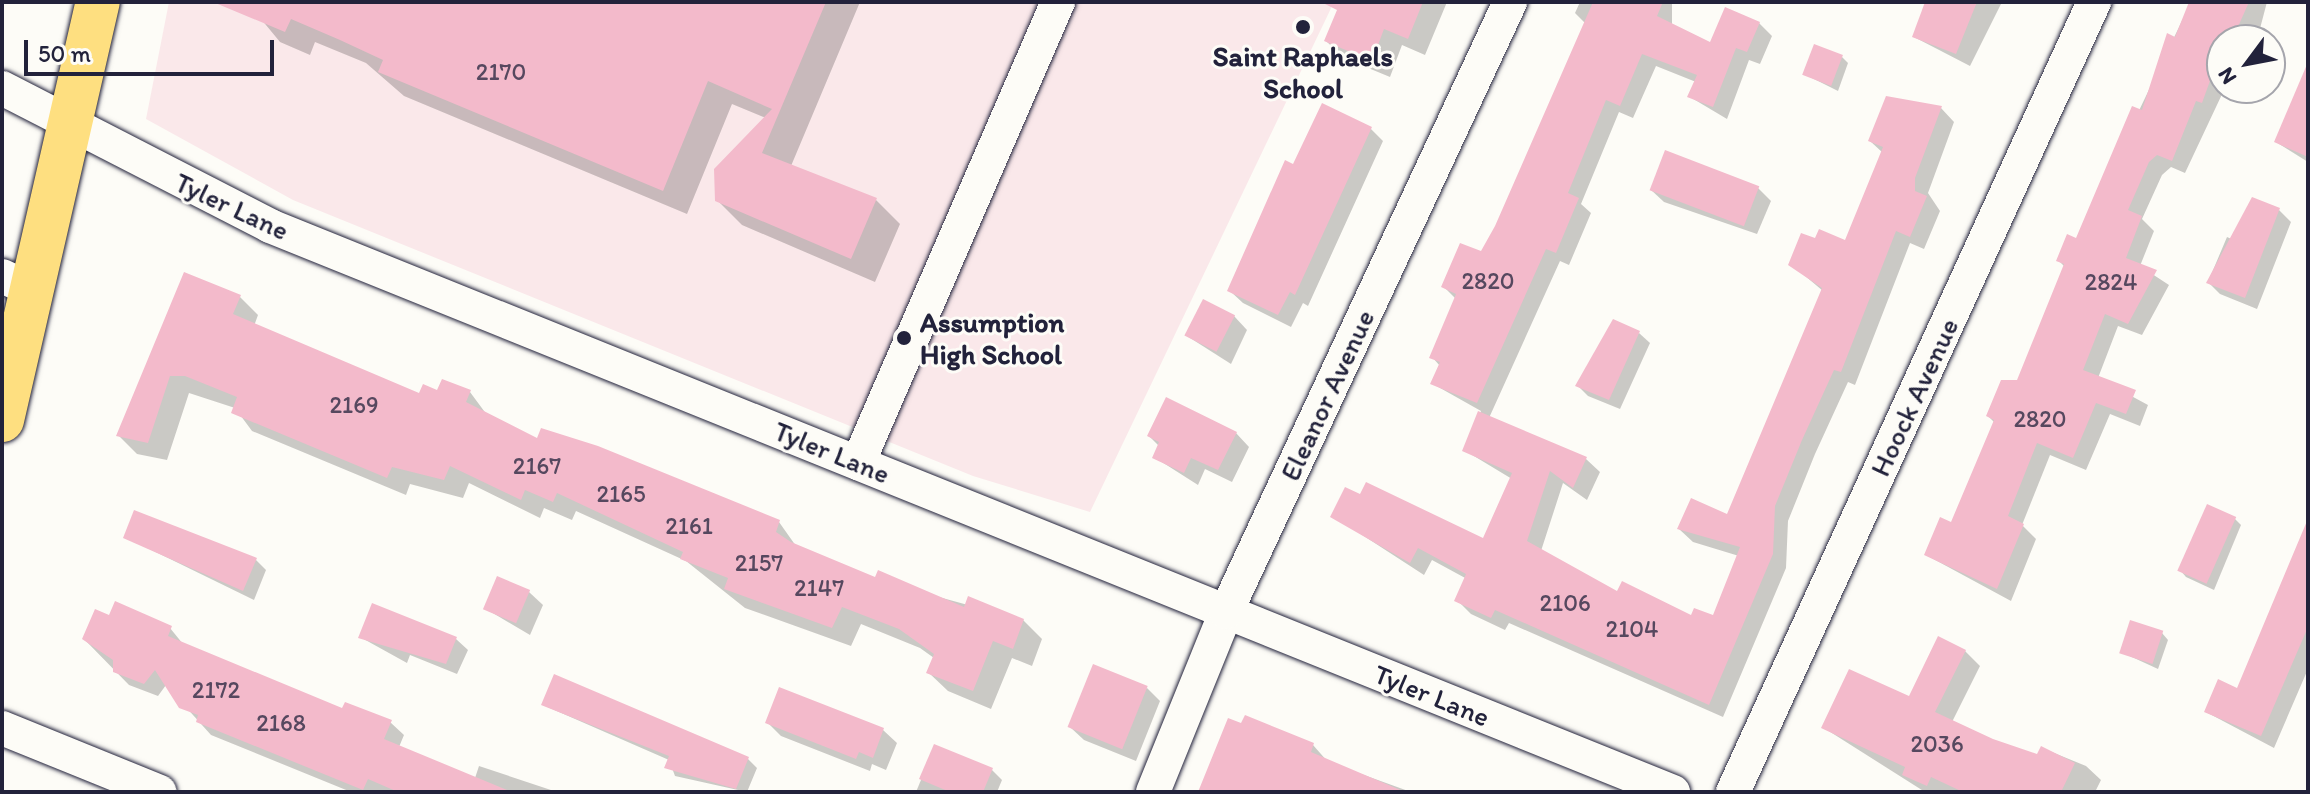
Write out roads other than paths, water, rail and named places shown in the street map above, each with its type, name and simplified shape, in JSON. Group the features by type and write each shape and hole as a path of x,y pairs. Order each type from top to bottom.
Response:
{"main road":[{"path":"2,420 16,283 69,122 98,2"}],"street":[{"path":"858,463 1058,2"},
{"name":"Eleanor Avenue","path":"1153,792 1226,612 1510,2"},
{"name":"Hoock Avenue","path":"1733,792 2094,2"},
{"name":"Tyler Lane","path":"2,88 270,226 1673,792"},
{"path":"2,728 160,792"}],"place":[{"name":"Saint Raphaels School","path":"1303,27"},
{"name":"Assumption High School","path":"904,338"}]}
